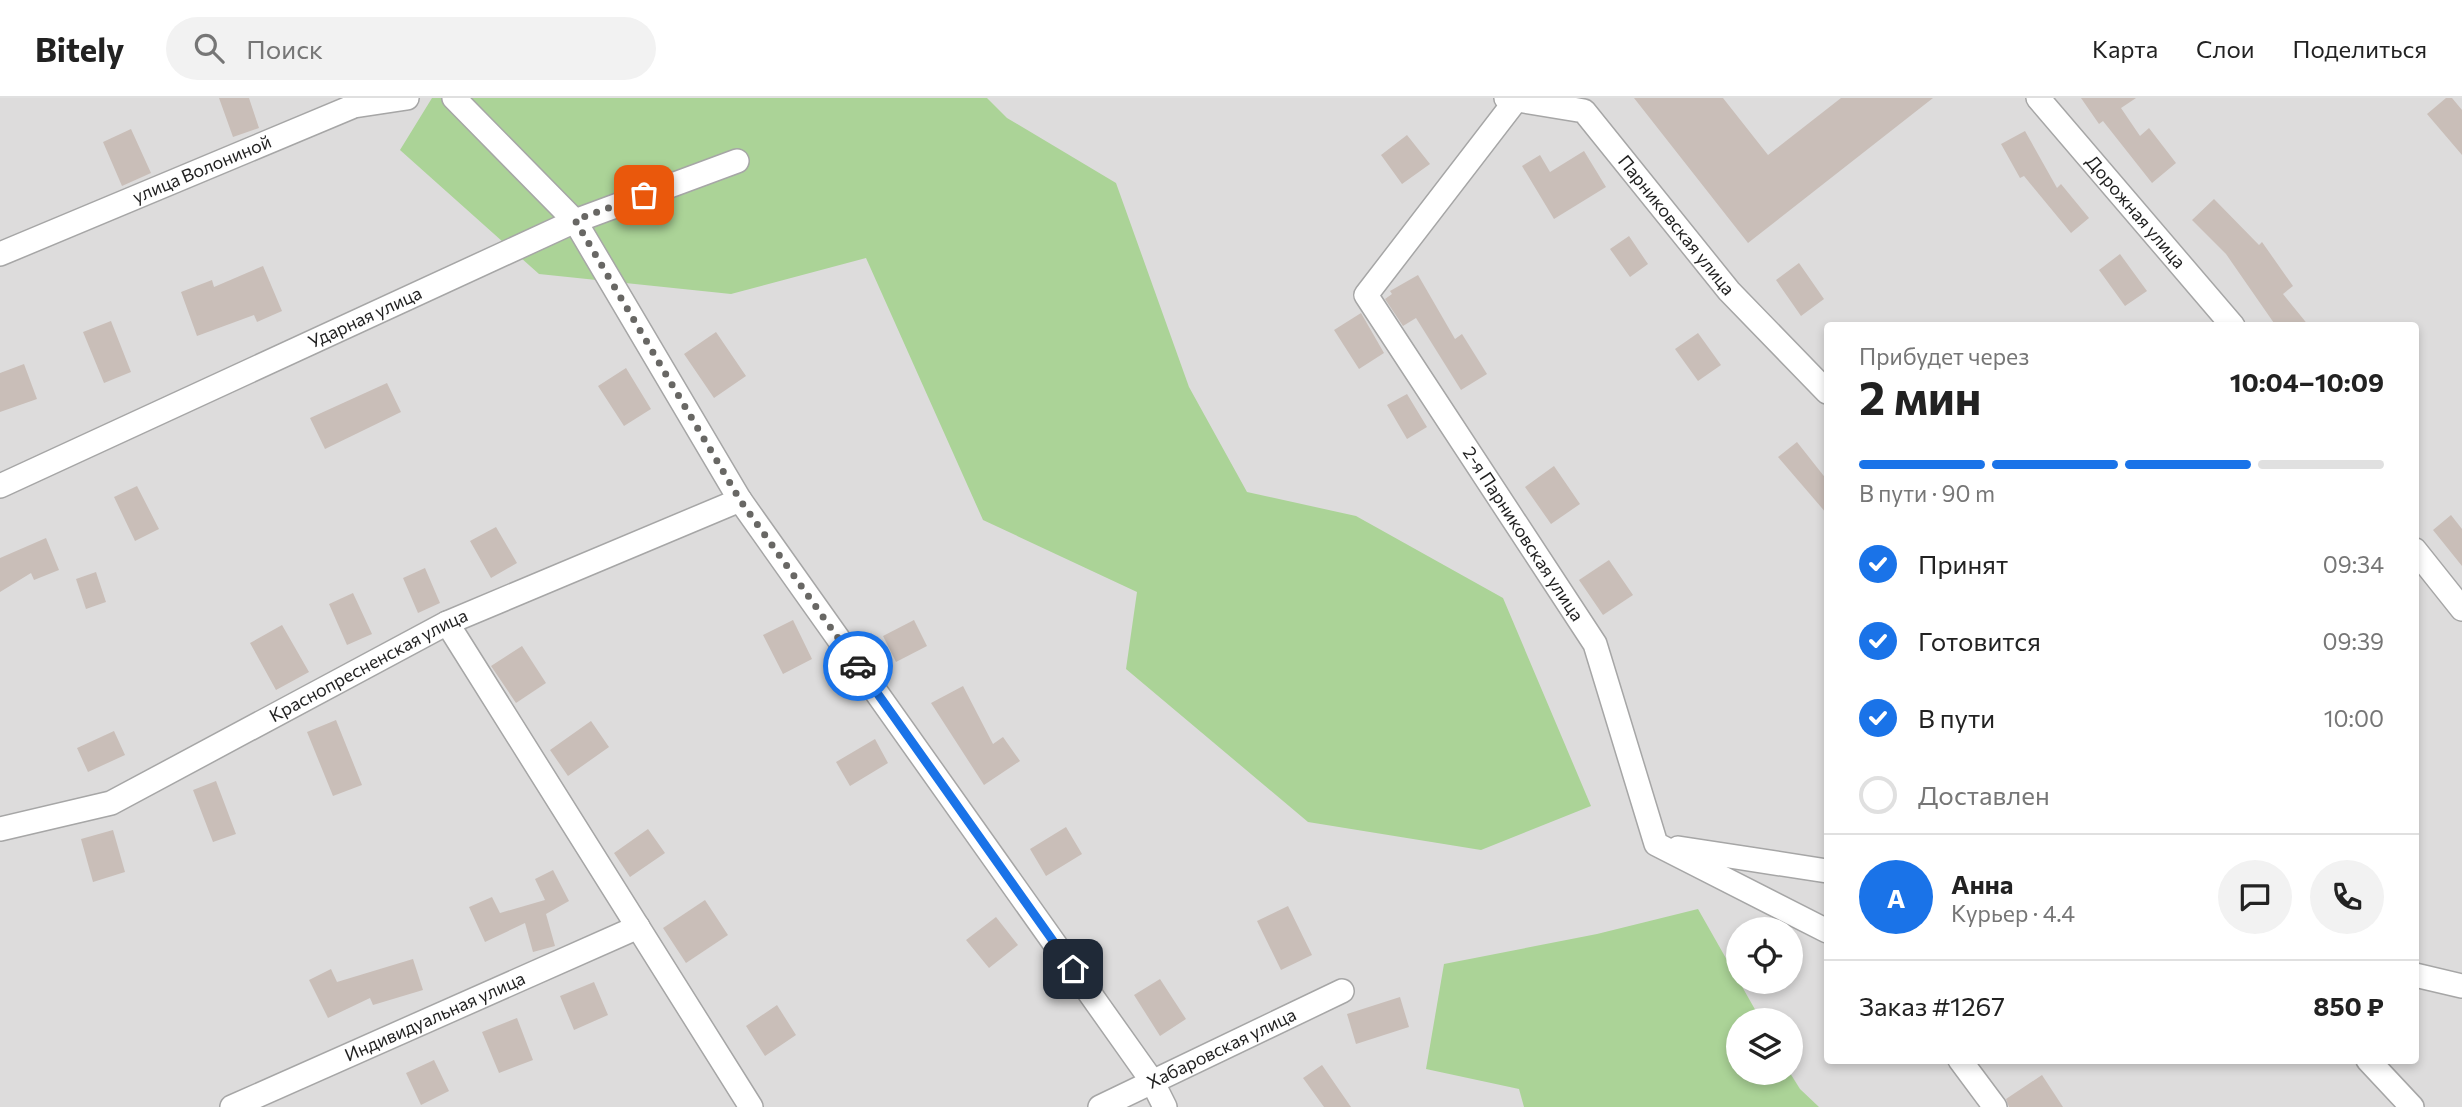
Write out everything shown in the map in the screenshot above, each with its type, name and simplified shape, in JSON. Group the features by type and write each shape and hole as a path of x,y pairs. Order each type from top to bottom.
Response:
{"street":[{"name":"улица Волониной","path":"0,254 354,106 407,98"},
{"path":"454,98 575,220 740,500 1153,1081 1165,1107"},
{"name":"Дорожная улица","path":"2038,98 2230,322"},
{"name":"Парниковская улица","path":"1511,99 1584,111 1729,290 1824,389"},
{"name":"2-я Парниковская улица","path":"1511,99 1366,295 1595,644 1656,844"},
{"name":"Ударная улица","path":"0,486 575,220 737,161"},
{"name":"Краснопресненская улица","path":"0,829 111,803 447,623 740,500"},
{"path":"2419,555 2462,609"},
{"path":"447,623 751,1107"},
{"path":"1656,844 1824,870"},
{"path":"1656,844 1824,929"},
{"name":"Индивидуальная улица","path":"232,1107 638,927"},
{"path":"2419,976 2462,986"},
{"name":"Хабаровская улица","path":"1100,1107 1342,991"},
{"path":"1963,1064 1995,1107"},
{"path":"2372,1064 2412,1107"}],"shaded area":[{"path":"0,98 2462,98 2462,1107 0,1107"}],"green space":[{"path":"432,98 987,98 1007,118 1116,183 1189,387 1247,492 1356,516 1503,598 1591,806 1481,850 1308,822 1126,669 1137,592 983,520 866,258 731,294 539,274 400,150"},
{"path":"1698,909 1726,958 1726,994 1746,994 1754,1008 1726,1008 1726,1085 1798,1085 1819,1107 1524,1107 1519,1089 1426,1069 1444,964 1597,934"}],"building":[{"path":"219,98 249,98 259,128 233,137"},
{"path":"1634,98 1723,98 1768,155 1841,98 1933,98 1748,243"},
{"path":"2081,98 2136,98 2121,108 2140,136 2149,128 2176,163 2152,183 2103,121 2099,124"},
{"path":"2446,98 2452,98 2462,110 2462,155 2427,114"},
{"path":"131,129 151,173 122,186 103,142"},
{"path":"2025,131 2057,188 2061,184 2089,218 2071,233 2024,176 2020,178 2001,144"},
{"path":"1407,135 1430,164 1402,184 1381,155"},
{"path":"1584,151 1606,187 1554,219 1522,166 1540,155 1550,172"},
{"path":"2214,199 2259,245 2262,242 2293,286 2283,294 2306,322 2273,322 2226,254 2192,220"},
{"path":"1629,236 1648,264 1630,277 1610,249"},
{"path":"2120,254 2147,291 2125,306 2099,270"},
{"path":"1799,263 1824,299 1801,316 1776,280"},
{"path":"263,266 282,311 257,322 254,315 197,336 181,292 212,280 214,287"},
{"path":"1418,275 1455,339 1462,334 1487,374 1461,390 1416,318 1403,326 1385,299 1392,294 1390,291"},
{"path":"1361,313 1384,353 1359,369 1334,330"},
{"path":"111,321 131,372 104,383 83,332"},
{"path":"716,332 746,376 714,398 684,354"},
{"path":"1698,333 1721,365 1698,381 1675,349"},
{"path":"24,364 37,399 0,412 0,373"},
{"path":"626,368 651,409 624,426 598,386"},
{"path":"387,383 401,412 325,449 310,418"},
{"path":"1407,394 1427,427 1407,439 1387,405"},
{"path":"1797,442 1824,476 1824,511 1778,457"},
{"path":"1554,466 1580,504 1551,524 1525,487"},
{"path":"137,486 159,529 135,541 114,497"},
{"path":"2451,515 2462,529 2462,566 2433,530"},
{"path":"496,527 517,563 491,578 470,541"},
{"path":"46,538 59,570 34,580 31,573 0,592 0,558"},
{"path":"1609,560 1633,595 1603,615 1579,580"},
{"path":"425,568 440,603 418,613 403,578"},
{"path":"96,572 106,602 86,609 76,579"},
{"path":"353,593 372,634 347,645 329,604"},
{"path":"793,620 812,659 783,674 763,635"},
{"path":"914,620 927,646 896,662 883,636"},
{"path":"282,625 309,672 276,690 250,643"},
{"path":"522,646 546,683 516,703 491,666"},
{"path":"963,686 993,744 1003,737 1020,761 984,785 931,703"},
{"path":"336,720 362,785 333,796 307,732"},
{"path":"591,721 609,747 568,776 550,750"},
{"path":"114,731 125,755 88,772 77,748"},
{"path":"875,739 888,763 850,786 836,762"},
{"path":"216,781 236,834 213,842 193,790"},
{"path":"1066,827 1082,854 1046,876 1030,849"},
{"path":"648,829 665,853 630,877 614,853"},
{"path":"113,830 125,872 93,882 81,839"},
{"path":"553,870 569,901 546,914 555,946 533,952 525,923 485,942 469,907 492,897 500,913 545,900 535,879"},
{"path":"705,900 728,935 686,963 663,928"},
{"path":"1288,906 1312,955 1281,970 1257,921"},
{"path":"996,917 1018,945 989,968 966,940"},
{"path":"413,959 423,990 373,1005 370,998 328,1018 309,980 331,969 337,982"},
{"path":"1160,979 1186,1019 1160,1036 1134,995"},
{"path":"594,982 608,1015 574,1030 560,996"},
{"path":"1400,997 1409,1027 1356,1044 1347,1014"},
{"path":"777,1005 796,1035 765,1056 746,1026"},
{"path":"517,1018 533,1060 499,1073 482,1032"},
{"path":"434,1060 449,1091 421,1105 406,1073"},
{"path":"1322,1065 1351,1107 1324,1107 1303,1078"},
{"path":"2042,1075 2063,1107 2009,1107 2006,1099"}],"way so far":[{"path":"644,195 575,220 740,500 858,666"}],"route":[{"path":"858,666 1073,969"}]}
